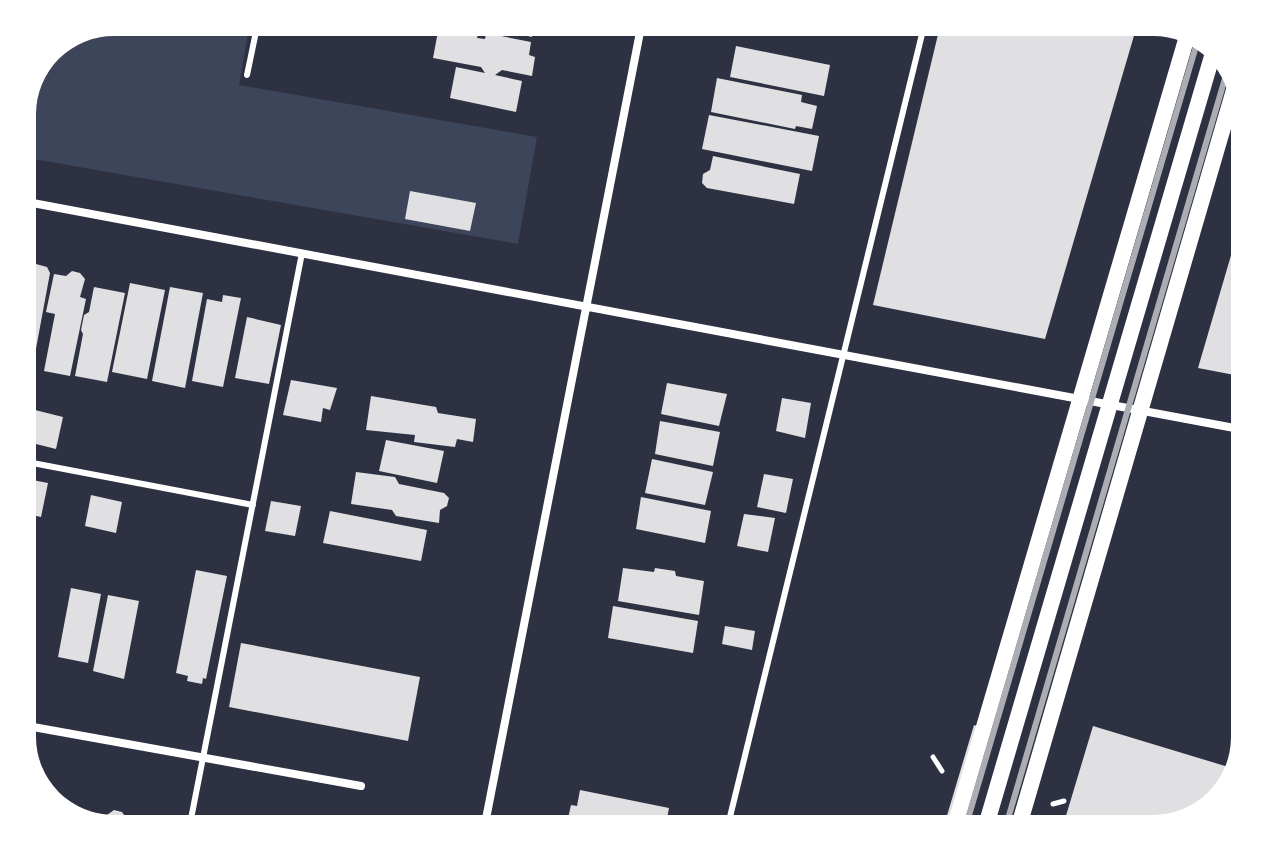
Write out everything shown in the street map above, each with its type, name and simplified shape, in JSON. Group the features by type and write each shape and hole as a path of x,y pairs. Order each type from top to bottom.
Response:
{"main road":[{"path":"958,815 1185,43"},
{"path":"989,815 1211,62"},
{"path":"1022,815 1230,104"}],"street":[{"path":"487,815 639,36"},
{"path":"36,204 1231,427"},
{"path":"36,728 361,786"}],"lane":[{"path":"247,75 255,36"},
{"path":"730,815 922,36"},
{"path":"192,815 302,253"},
{"path":"36,464 253,505"}],"path":[{"path":"933,757 942,771"},
{"path":"1053,804 1064,801"}],"shaded area":[{"path":"114,36 248,36 239,85 537,137 518,244 36,159 39,94 52,66 75,46 89,40"}],"building":[{"path":"437,36 478,36 485,39 486,36 501,36 531,42 529,55 535,57 532,76 502,70 495,75 522,81 516,112 450,98 456,67 485,73 481,67 433,58"},
{"path":"938,36 1134,36 1045,339 873,305"},
{"path":"736,46 830,65 824,96 730,77"},
{"path":"717,78 802,95 801,102 817,106 812,129 796,126 795,129 711,112"},
{"path":"709,115 819,136 812,171 702,149"},
{"path":"713,156 800,174 794,204 707,188 702,183 703,174 710,170"},
{"path":"410,191 476,203 470,231 405,219"},
{"path":"1231,255 1231,374 1198,368"},
{"path":"36,264 47,267 50,273 36,349"},
{"path":"72,271 80,273 85,279 80,297 86,299 70,376 44,371 55,314 46,312 54,274 66,276"},
{"path":"130,283 165,290 147,379 112,372"},
{"path":"94,287 125,293 107,382 75,376 84,315 89,312"},
{"path":"170,287 203,293 185,388 152,381"},
{"path":"223,295 241,298 223,387 192,381 207,299 222,302"},
{"path":"247,317 281,325 269,384 235,378"},
{"path":"291,380 337,388 330,410 323,408 321,422 283,415"},
{"path":"667,383 727,394 719,426 661,414"},
{"path":"371,396 436,407 438,413 476,419 473,442 457,439 455,447 414,442 415,435 366,430"},
{"path":"782,398 811,403 805,438 776,431"},
{"path":"36,410 63,417 56,449 36,444"},
{"path":"660,421 720,432 713,466 655,454"},
{"path":"386,440 444,451 437,483 379,471"},
{"path":"652,459 713,472 705,505 645,493"},
{"path":"356,472 395,477 399,484 444,493 449,498 447,506 440,510 439,523 396,516 392,510 351,504"},
{"path":"764,474 793,479 786,513 757,507"},
{"path":"36,481 48,483 41,517 36,516"},
{"path":"91,495 122,502 116,533 85,526"},
{"path":"641,497 711,511 705,543 636,529"},
{"path":"271,501 301,506 295,536 265,531"},
{"path":"330,511 427,530 421,561 323,543"},
{"path":"744,514 775,518 768,552 737,546"},
{"path":"623,568 675,571 676,576 704,581 699,615 618,601"},
{"path":"196,570 227,576 206,679 203,678 202,684 187,681 188,676 176,673"},
{"path":"71,588 101,594 88,663 58,657"},
{"path":"108,595 139,601 124,679 93,671"},
{"path":"613,606 698,621 693,653 608,638"},
{"path":"725,626 755,631 752,650 722,644"},
{"path":"241,643 420,677 408,741 229,707"},
{"path":"974,725 989,730 964,815 947,815"},
{"path":"1093,726 1225,766 1212,788 1183,809 1153,815 1066,815"},
{"path":"580,790 669,808 668,815 569,815 571,805 577,806"},
{"path":"114,810 124,815 114,815 108,814"}],"railway":[{"path":"969,815 1195,49"},
{"path":"1009,815 1224,82"}]}
